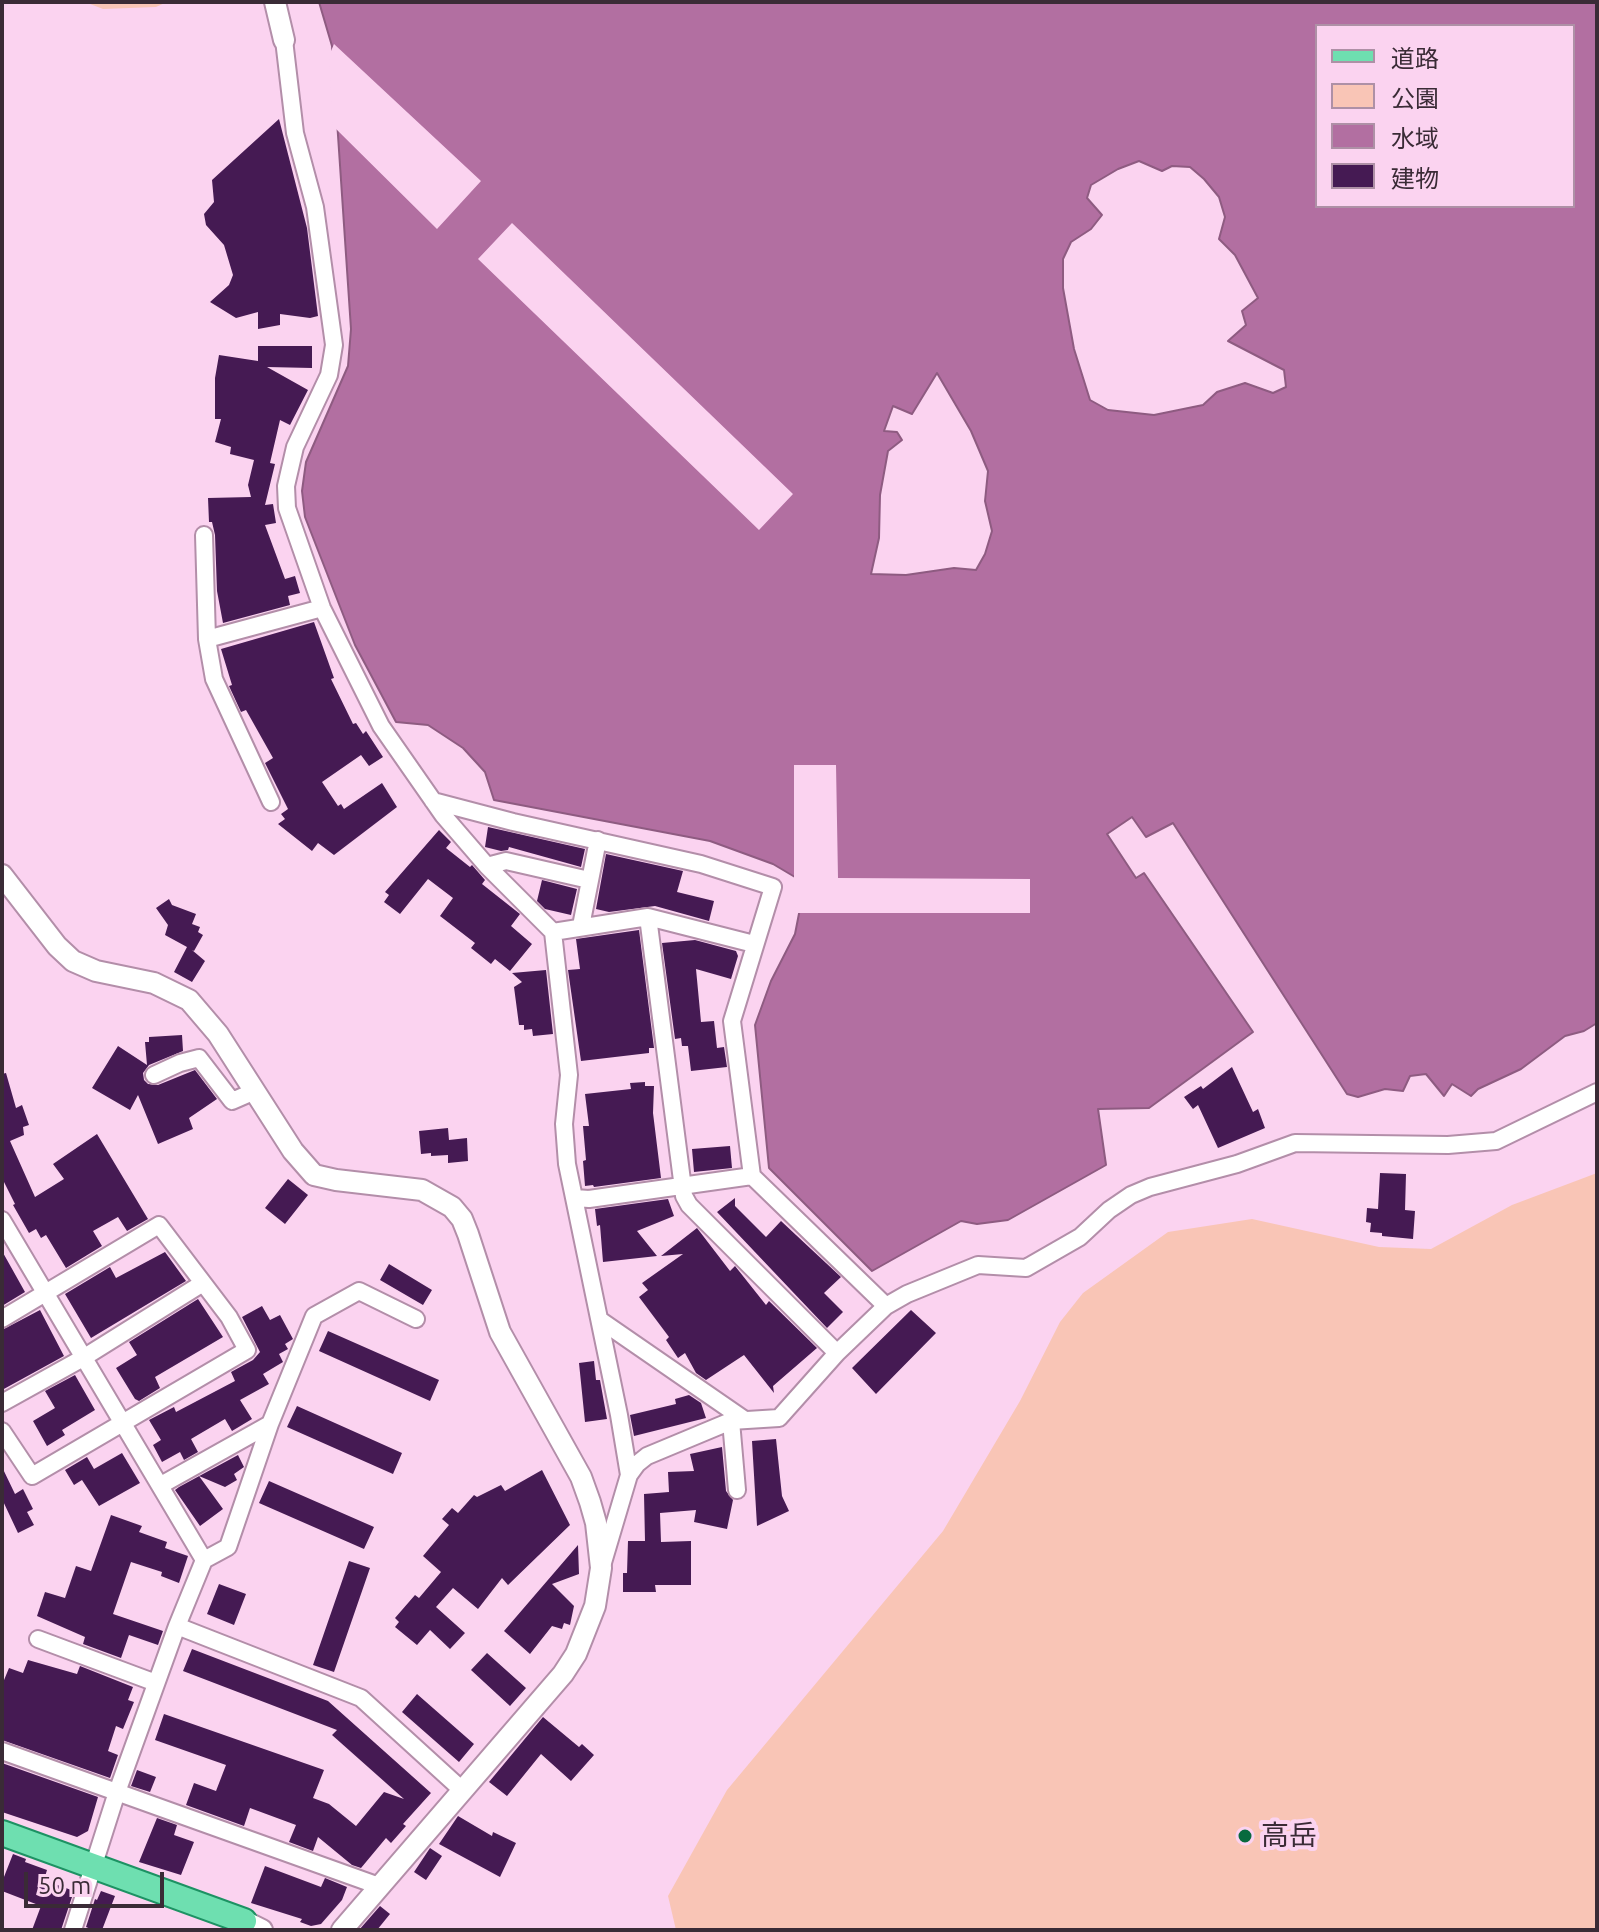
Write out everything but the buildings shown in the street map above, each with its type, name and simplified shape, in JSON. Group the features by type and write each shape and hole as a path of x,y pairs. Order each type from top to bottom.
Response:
{"main road":[{"path":"2,1833 244,1928"}],"street":[{"path":"275,2 284,40 295,133 315,207 334,345 329,375 295,447 286,486 287,508 322,608 381,726 433,801 487,866 553,932 569,1075 564,1124 567,1164 629,1475"},
{"path":"204,535 207,639 214,679 271,802"},
{"path":"207,639 322,608"},
{"path":"433,801 701,864 773,887 732,1021 752,1176 886,1306"},
{"path":"581,926 598,840"},
{"path":"487,866 506,861 589,880"},
{"path":"2,875 57,946 73,961 96,971 154,983 189,1000 218,1034 293,1151 314,1175 422,1190 452,1207 462,1219 500,1332 581,1477 596,1523 601,1568"},
{"path":"553,932 648,917 754,944"},
{"path":"648,917 681,1185 689,1205 837,1353"},
{"path":"154,1075 199,1058 232,1101 255,1091"},
{"path":"342,1930 569,1665 590,1624 601,1568 615,1530 629,1475 647,1456 738,1421 779,1418 837,1353 886,1306 978,1265 1026,1268 1080,1237 1109,1210 1131,1195 1150,1187 1237,1164 1295,1143 1448,1145 1496,1141 1597,1092"},
{"path":"575,1198 589,1199 752,1176"},
{"path":"2,1220 204,1560"},
{"path":"2,1319 159,1225 229,1317 247,1350 32,1476 2,1431"},
{"path":"2,1403 83,1358 203,1283"},
{"path":"73,1930 117,1792 177,1626 204,1560 228,1547 270,1424 314,1316 359,1291 416,1319"},
{"path":"600,1320 738,1421"},
{"path":"737,1490 738,1421"},
{"path":"161,1485 270,1424"},
{"path":"177,1626 361,1698 462,1790"},
{"path":"38,1639 156,1683"},
{"path":"2,1751 379,1886"}],"green space":[{"path":"85,2 167,2 156,7 103,9"},
{"path":"1597,1173 1597,1930 676,1930 668,1896 727,1790 943,1531 1020,1401 1060,1322 1083,1293 1168,1232 1252,1219 1379,1247 1431,1249 1512,1205"}],"water":[{"path":"319,2 1597,2 1597,1023 1584,1031 1565,1036 1521,1069 1478,1089 1471,1096 1452,1084 1444,1096 1426,1074 1410,1076 1403,1091 1385,1089 1358,1097 1347,1094 1173,823 1146,837 1132,817 1107,834 1136,878 1144,873 1253,1032 1149,1108 1098,1109 1106,1165 1008,1220 977,1224 961,1221 872,1271 769,1168 755,1025 771,981 795,934 805,883 773,864 710,841 494,800 485,772 463,748 428,725 396,722 355,645 305,517 302,491 306,462 348,366 351,329 332,46","holes":["1139,161 1162,171 1172,166 1190,167 1219,197 1225,217 1219,239 1235,255 1258,298 1242,311 1246,325 1228,341 1284,370 1286,387 1273,393 1245,383 1217,392 1203,405 1154,415 1108,410 1090,400 1074,349 1063,288 1063,259 1071,242 1091,229 1102,215 1087,198 1091,185","937,373 971,431 988,471 985,501 992,531 985,554 976,570 954,568 906,575 871,574 879,538 880,495 888,451 902,440 897,432 884,431 893,406 912,414"]}],"pier":[{"path":"334,44 481,181 437,229 333,126 329,56"},
{"path":"512,223 793,494 759,530 478,259"},
{"path":"794,765 836,765 838,878 1030,879 1030,913 795,913 800,885 790,879 794,878"}],"place":[{"name":"高岳","path":"1245,1836"}]}
